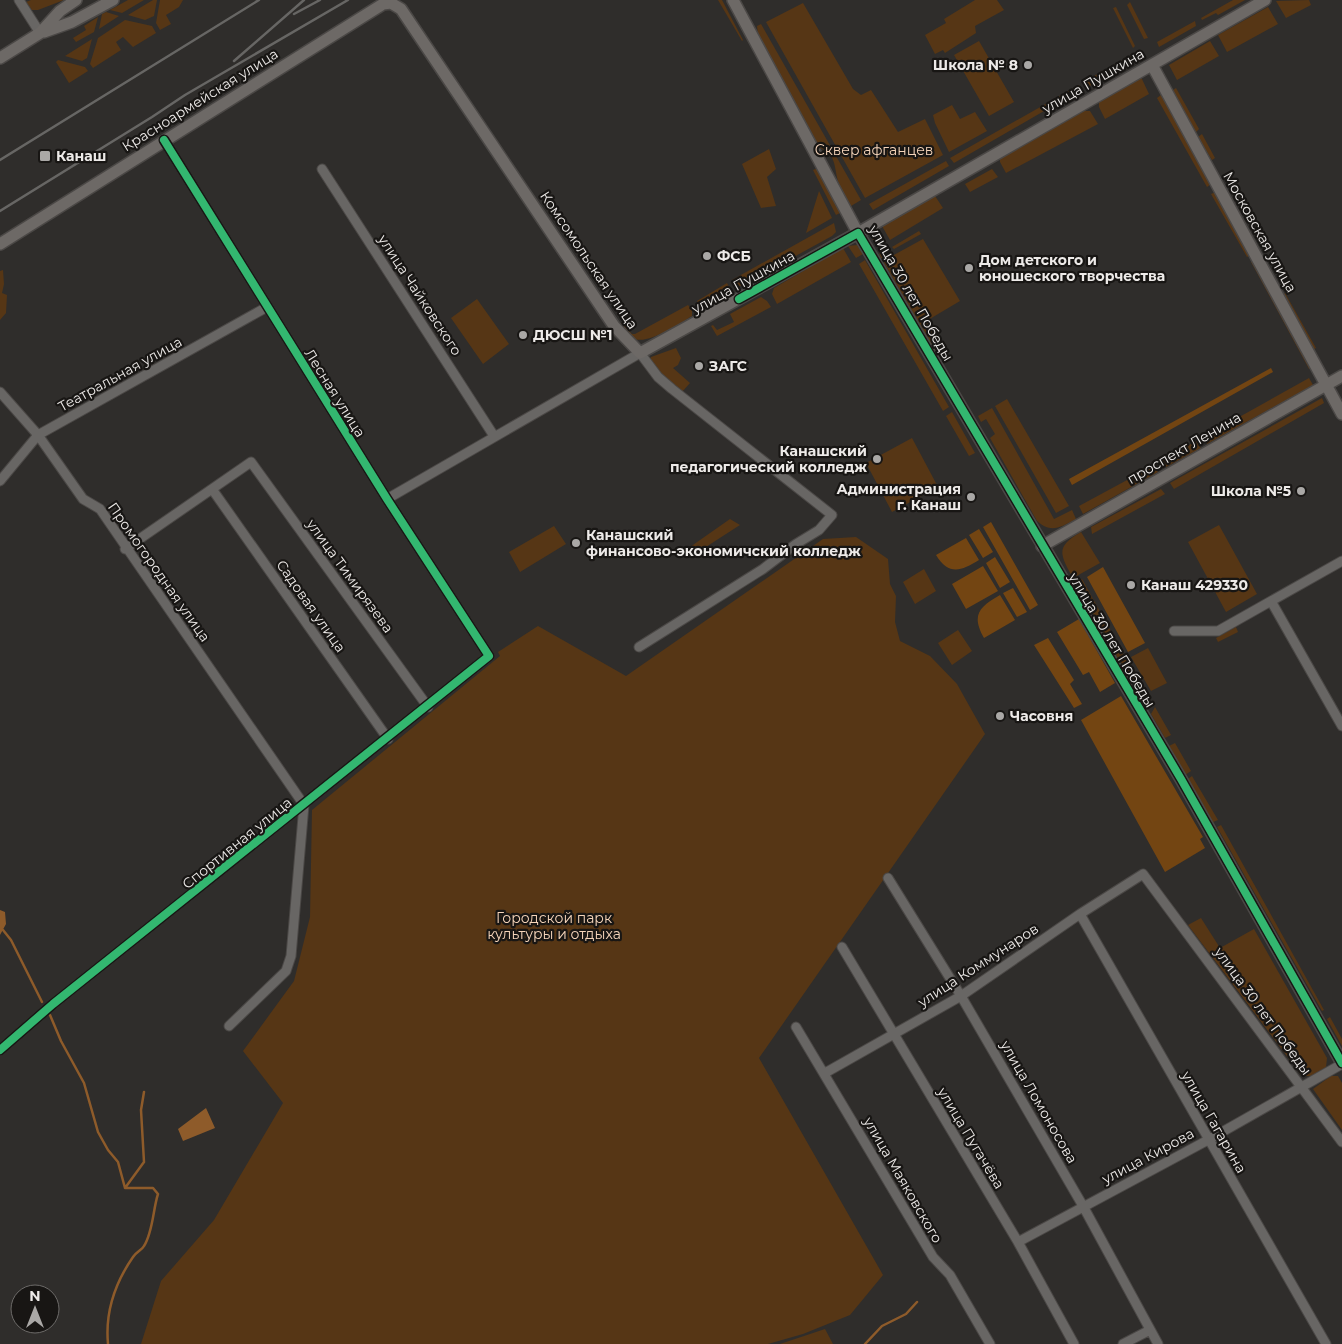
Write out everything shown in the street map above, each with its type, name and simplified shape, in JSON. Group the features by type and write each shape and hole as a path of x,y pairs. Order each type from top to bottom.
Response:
{"main road":[{"path":"40,33 60,11 76,0"},
{"path":"0,58 40,33 72,22 113,0"},
{"name":"улица 30 лет Победы","path":"733,0 858,233 1065,586 1181,779 1342,1064"},
{"name":"улица Пушкина","path":"640,352 858,233 1265,0"},
{"name":"Комсомольская улица","path":"389,1 395,5 402,5 614,326 640,352"},
{"name":"Красноармейская улица","path":"0,244 389,1"},
{"name":"Московская улица","path":"1152,65 1342,414"},
{"name":"проспект Ленина","path":"1042,546 1342,376"}],"street":[{"path":"19,0 40,33"},
{"name":"Лесная улица","path":"164,140 387,499 489,656"},
{"name":"улица Чайковского","path":"322,169 494,436"},
{"name":"Театральная улица","path":"0,481 38,436 267,307"},
{"name":"улица Пушкина","path":"387,499 640,352"},
{"name":"Комсомольская улица","path":"639,648 763,569 796,544 819,530 832,515 672,389 658,377 640,352"},
{"name":"Промогородная улица","path":"0,392 38,436 83,499 100,509 125,549 304,805"},
{"name":"улица Тимирязева","path":"212,489 252,462 428,707"},
{"path":"125,549 212,489"},
{"name":"Садовая улица","path":"212,489 388,739"},
{"path":"1174,631 1218,631 1341,564"},
{"path":"1271,601 1342,726"},
{"name":"Спортивная улица","path":"0,1050 53,1004 388,739 489,656"},
{"path":"229,1026 286,971 291,956 304,805"},
{"name":"улица Коммунаров","path":"825,1073 894,1036 961,996 1080,914 1143,874"},
{"name":"улица 30 лет Победы","path":"1143,874 1342,1142"},
{"name":"улица Ломоносова","path":"888,878 961,996 1083,1206 1158,1344"},
{"name":"улица Гагарина","path":"1080,914 1326,1344"},
{"name":"улица Пугачёва","path":"842,947 1018,1242 1074,1344"},
{"name":"улица Маяковского","path":"796,1027 933,1257 950,1275 990,1344"},
{"name":"улица Кирова","path":"1018,1242 1208,1140 1342,1064"},
{"path":"1124,1344 1150,1330"}],"green space":[{"path":"31,0 64,0 38,10 32,10 26,2"},
{"path":"128,0 144,0 122,13 110,10"},
{"path":"153,0 157,0 154,16 145,20 128,15"},
{"path":"160,0 183,0 179,7 166,15 171,24 160,30 156,23"},
{"path":"718,0 722,0 742,41"},
{"path":"975,0 997,0 1004,10 975,26 976,33 945,53 943,50 935,54 925,35 946,23 944,19"},
{"path":"1233,0 1245,0 1218,15 1216,13 1202,20 1201,18"},
{"path":"1309,0 1311,5 1286,18 1276,1"},
{"path":"1130,2 1148,38 1144,39 1127,5"},
{"name":"Сквер афганцев","path":"803,3 853,89 861,95 871,90 898,132 925,119 943,155 865,198 766,22"},
{"path":"1116,7 1135,46 1133,48 1113,8"},
{"path":"1268,7 1278,24 1227,52 1218,35"},
{"path":"106,12 119,16 99,29 102,14"},
{"path":"98,17 94,32 76,42 73,38 86,30 84,26"},
{"path":"125,20 152,26 156,33 133,47 123,37 116,42 121,50 93,68 90,64 98,38"},
{"path":"1195,21 1196,26 1159,47 1157,42"},
{"path":"761,24 861,200 851,206 839,184 832,157 820,148 758,35 757,26"},
{"path":"92,39 87,58 82,61 65,56"},
{"path":"979,41 1014,102 989,116 954,55"},
{"path":"1210,41 1219,56 1177,80 1169,65"},
{"path":"1132,55 1134,61 1088,87 1085,81"},
{"path":"58,60 85,67 88,71 69,83 56,62"},
{"path":"1141,77 1149,94 1105,119 1099,107 1099,100"},
{"path":"1079,85 1082,89 954,163 950,158"},
{"path":"1176,88 1199,129 1196,132 1173,90"},
{"path":"1161,95 1211,184 1207,187 1157,98"},
{"path":"952,105 960,119 975,112 987,131 949,152 933,115"},
{"path":"1083,111 1090,111 1098,124 1006,173 1000,162 1000,156"},
{"path":"1202,134 1215,158 1212,160 1198,137"},
{"path":"769,149 776,169 767,177 776,206 761,208 742,164"},
{"path":"946,161 949,166 873,210 869,204"},
{"path":"818,168 842,212 836,215 813,170"},
{"path":"992,169 998,177 970,192 965,184"},
{"path":"819,191 832,218 806,233"},
{"path":"1216,192 1251,255 1247,257 1211,194"},
{"path":"935,196 943,208 890,240 882,226"},
{"path":"834,223 836,232 832,236 781,264 776,261 763,268 763,274 741,286 735,286 732,280"},
{"path":"876,229 884,243 877,247 872,237"},
{"path":"919,231 921,234 894,249 892,247"},
{"path":"923,239 960,301 928,320 945,351 938,356 879,254 888,249 892,256"},
{"path":"857,245 863,254 856,258 848,246"},
{"path":"843,248 851,262 777,304 772,294 774,288"},
{"path":"865,260 949,407 943,411 859,264"},
{"path":"1255,260 1314,367 1309,369 1251,262"},
{"path":"3,270 4,284 2,293 7,295 6,313 0,320 0,271"},
{"path":"727,283 732,292 702,309 697,301"},
{"path":"1285,293 1316,348 1314,349 1283,295"},
{"path":"761,297 771,307 717,336 711,326 713,325 717,330 734,322 730,314"},
{"path":"477,299 509,344 483,364 451,318"},
{"path":"688,305 692,310 692,316 653,337 636,340 629,336 620,325 622,323 632,334 635,334"},
{"path":"676,348 681,358 678,365 673,368 690,383 682,392 649,365 651,357"},
{"path":"1309,378 1313,385 1207,444 1205,441 1198,445 1201,448 1166,467 1162,460"},
{"path":"1322,398 1324,403 1174,489 1170,483"},
{"path":"1007,399 1069,506 1056,513 995,406"},
{"path":"992,408 1054,519 1072,510 1076,519 1056,528 1047,527 1037,521 990,438 995,434 986,419 981,422 978,416"},
{"path":"952,412 975,453 969,456 946,416"},
{"path":"912,438 938,487 892,512 866,463"},
{"path":"1153,466 1158,472 1083,514 1079,506"},
{"path":"1161,489 1165,494 1092,534 1091,527"},
{"path":"730,519 740,525 695,554 690,547"},
{"path":"1219,525 1257,594 1226,612 1188,542"},
{"path":"554,526 566,544 520,572 509,552"},
{"path":"1081,532 1100,563 1073,578 1065,563 1062,552 1067,542"},
{"name":"Городской парк культуры и отдыха","path":"856,537 888,559 890,584 896,596 895,622 900,641 930,656 957,684 985,734 759,1058 883,1275 850,1315 803,1334 768,1344 141,1344 161,1281 214,1220 283,1103 243,1051 294,981 310,917 312,810 500,656 498,652 538,626 626,676 823,539"},
{"path":"924,569 936,591 915,604 903,582"},
{"path":"1082,579 1124,655 1118,659 1076,583"},
{"path":"1236,627 1238,632 1218,642 1216,638"},
{"path":"958,630 972,651 952,665 938,643"},
{"path":"1148,648 1167,683 1151,691 1131,657"},
{"path":"1127,659 1147,693 1144,695 1139,694 1121,662"},
{"path":"1155,707 1171,735 1165,738 1151,714"},
{"path":"1175,743 1191,771 1185,775 1169,746"},
{"path":"1192,776 1218,820 1213,822 1188,779"},
{"path":"1221,825 1324,1010 1322,1011 1217,827"},
{"path":"1201,918 1220,948 1254,929 1327,1058 1326,1067 1311,1076 1302,1076 1188,925"},
{"path":"1330,1017 1342,1039 1342,1046 1327,1019"},
{"path":"1331,1076 1338,1076 1342,1083 1342,1130 1313,1089"},
{"path":"825,1329 833,1344 780,1344"}],"shaded area":[{"path":"1271,368 1273,372 1072,485 1069,479"},
{"path":"991,522 1038,605 1030,610 983,527"},
{"path":"979,529 993,552 983,558 969,535"},
{"path":"966,538 979,560 967,567 956,570 941,562 936,555"},
{"path":"995,557 1010,582 1000,588 986,563"},
{"path":"983,566 998,591 966,609 952,584"},
{"path":"1103,567 1145,643 1128,652 1087,577"},
{"path":"1013,588 1027,612 1017,617 1003,593"},
{"path":"1000,595 1015,620 984,638 978,623 979,612"},
{"path":"1079,619 1115,683 1100,692 1089,672 1083,675 1057,632"},
{"path":"1048,638 1074,680 1070,684 1082,704 1074,708 1034,645"},
{"path":"1121,696 1203,837 1200,839 1205,848 1165,872 1081,720"},
{"path":"0,910 5,912 6,924 0,935"},
{"path":"206,1108 215,1128 183,1141 178,1129"}],"waterway":[{"path":"3,930 11,940 42,1002"},
{"path":"50,1015 61,1041 84,1083 98,1132 108,1150 118,1162 125,1188 153,1188 158,1194 147,1240 143,1247 134,1255 116,1288 108,1321 108,1344"},
{"path":"125,1188 144,1162 141,1110 144,1092"},
{"path":"865,1344 882,1326 906,1314 917,1302"}],"railway":[{"path":"0,160 259,0"},
{"path":"234,61 304,0"},
{"path":"294,14 320,0"},
{"path":"0,211 185,95 348,0"}],"cycle path":[{"path":"0,1050 53,1004 489,656 387,499 164,140"},
{"path":"739,299 858,233 1181,779 1342,1063"}],"place":[{"name":"Школа № 8","path":"1028,65"},
{"name":"Канаш","path":"45,156"},
{"name":"ФСБ","path":"707,256"},
{"name":"Дом детского и юношеского творчества","path":"969,268"},
{"name":"ДЮСШ №1","path":"523,335"},
{"name":"ЗАГС","path":"699,366"},
{"name":"Канашский педагогический колледж","path":"877,459"},
{"name":"Школа №5","path":"1301,491"},
{"name":"Администрация г. Канаш","path":"971,497"},
{"name":"Канашский финансово-экономичский колледж","path":"576,543"},
{"name":"Канаш 429330","path":"1131,585"},
{"name":"Часовня","path":"1000,716"}]}
